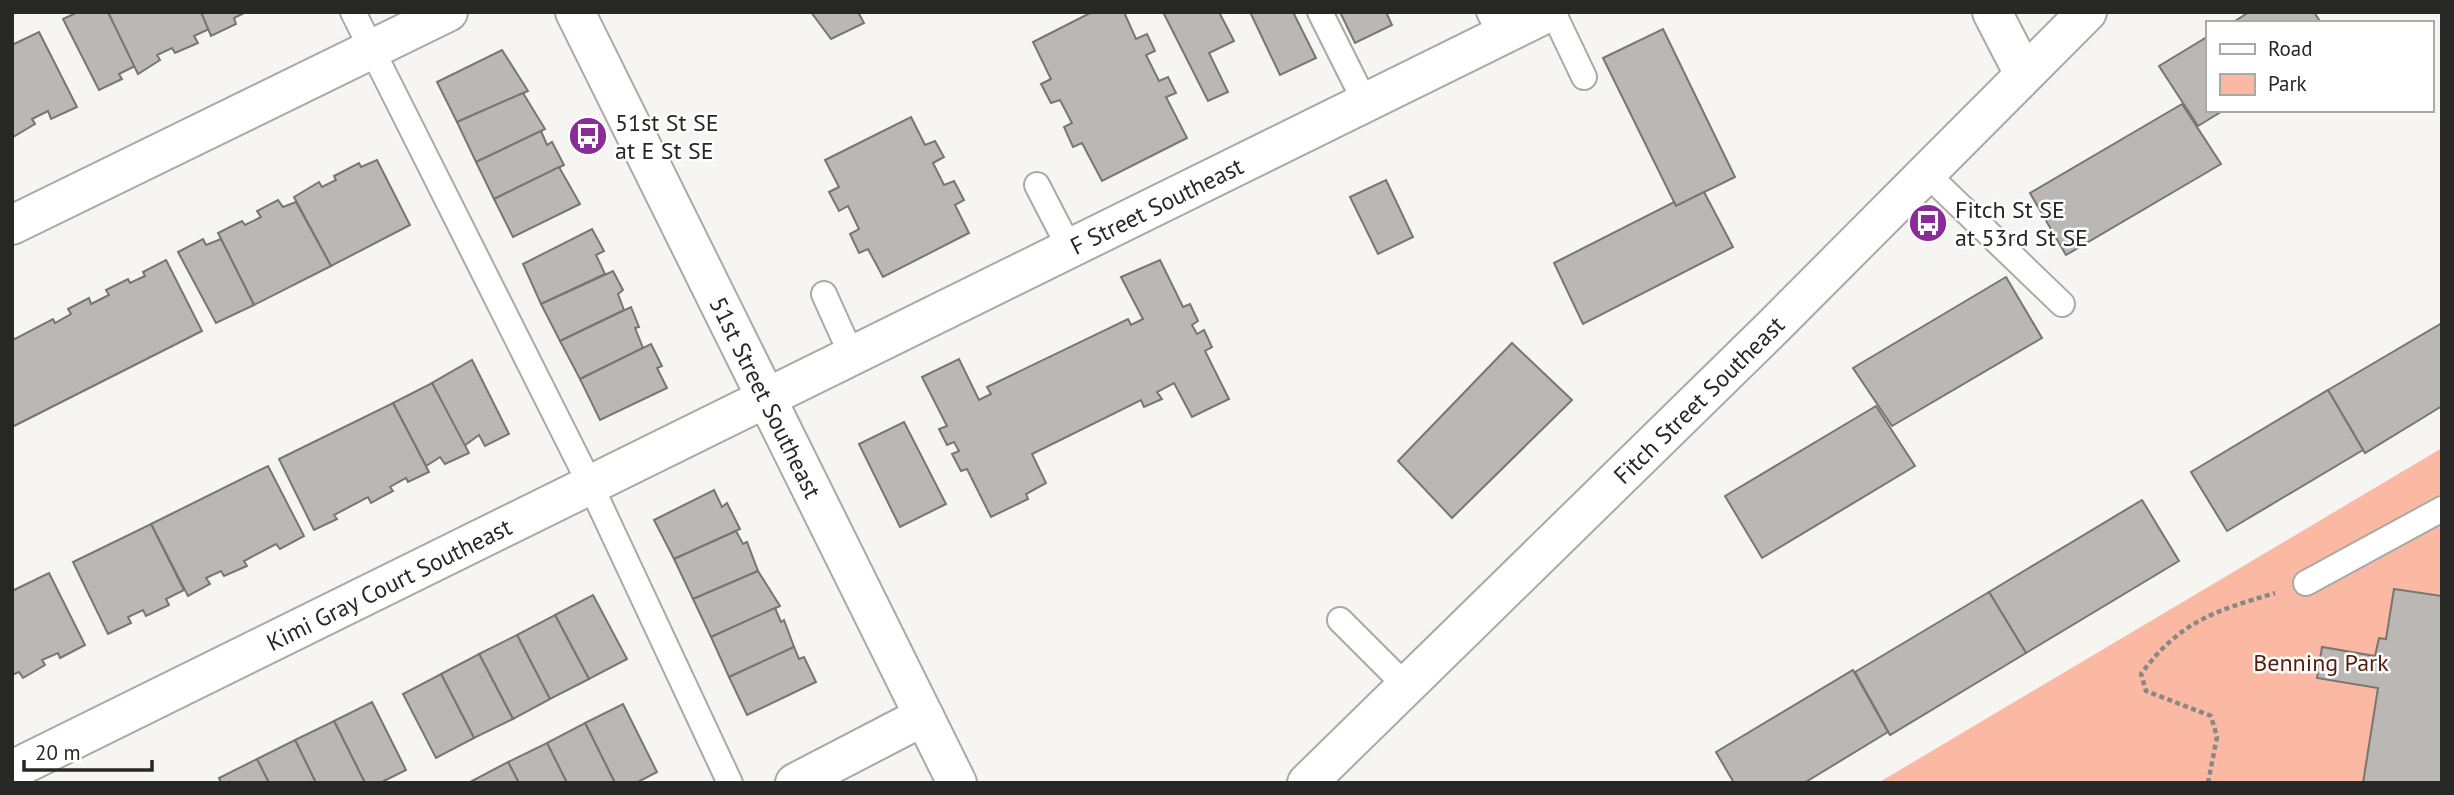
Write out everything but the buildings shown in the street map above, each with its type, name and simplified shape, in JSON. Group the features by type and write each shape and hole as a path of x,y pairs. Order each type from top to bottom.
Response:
{"street":[{"path":"12,225 448,12"},
{"name":"51st Street Southeast","path":"575,12 957,783"},
{"name":"F Street Southeast","path":"765,398 1365,102 1495,24 1551,12"},
{"path":"1993,12 2024,74"},
{"name":"Fitch Street Southeast","path":"1307,783 2087,12"},
{"name":"Kimi Gray Court Southeast","path":"12,770 765,398"},
{"path":"795,783 924,716"}],"lane":[{"path":"353,12 590,484 730,783"},
{"path":"1320,12 1365,102"},
{"path":"1551,12 1584,77"},
{"path":"1926,173 2062,304"},
{"path":"1037,185 1069,247"},
{"path":"824,295 852,356"},
{"path":"2306,583 2442,509"},
{"path":"1340,620 1406,686"}],"path":[{"path":"2208,783 2217,737 2211,716 2146,691 2141,674 2162,645 2213,612 2306,583"}],"green space":[{"name":"Benning Park","path":"2442,448 2442,783 1878,783"}],"place":[{"name":"51st St SE at E St SE","path":"588,136"},
{"name":"Fitch St SE at 53rd St SE","path":"1928,223"}]}
